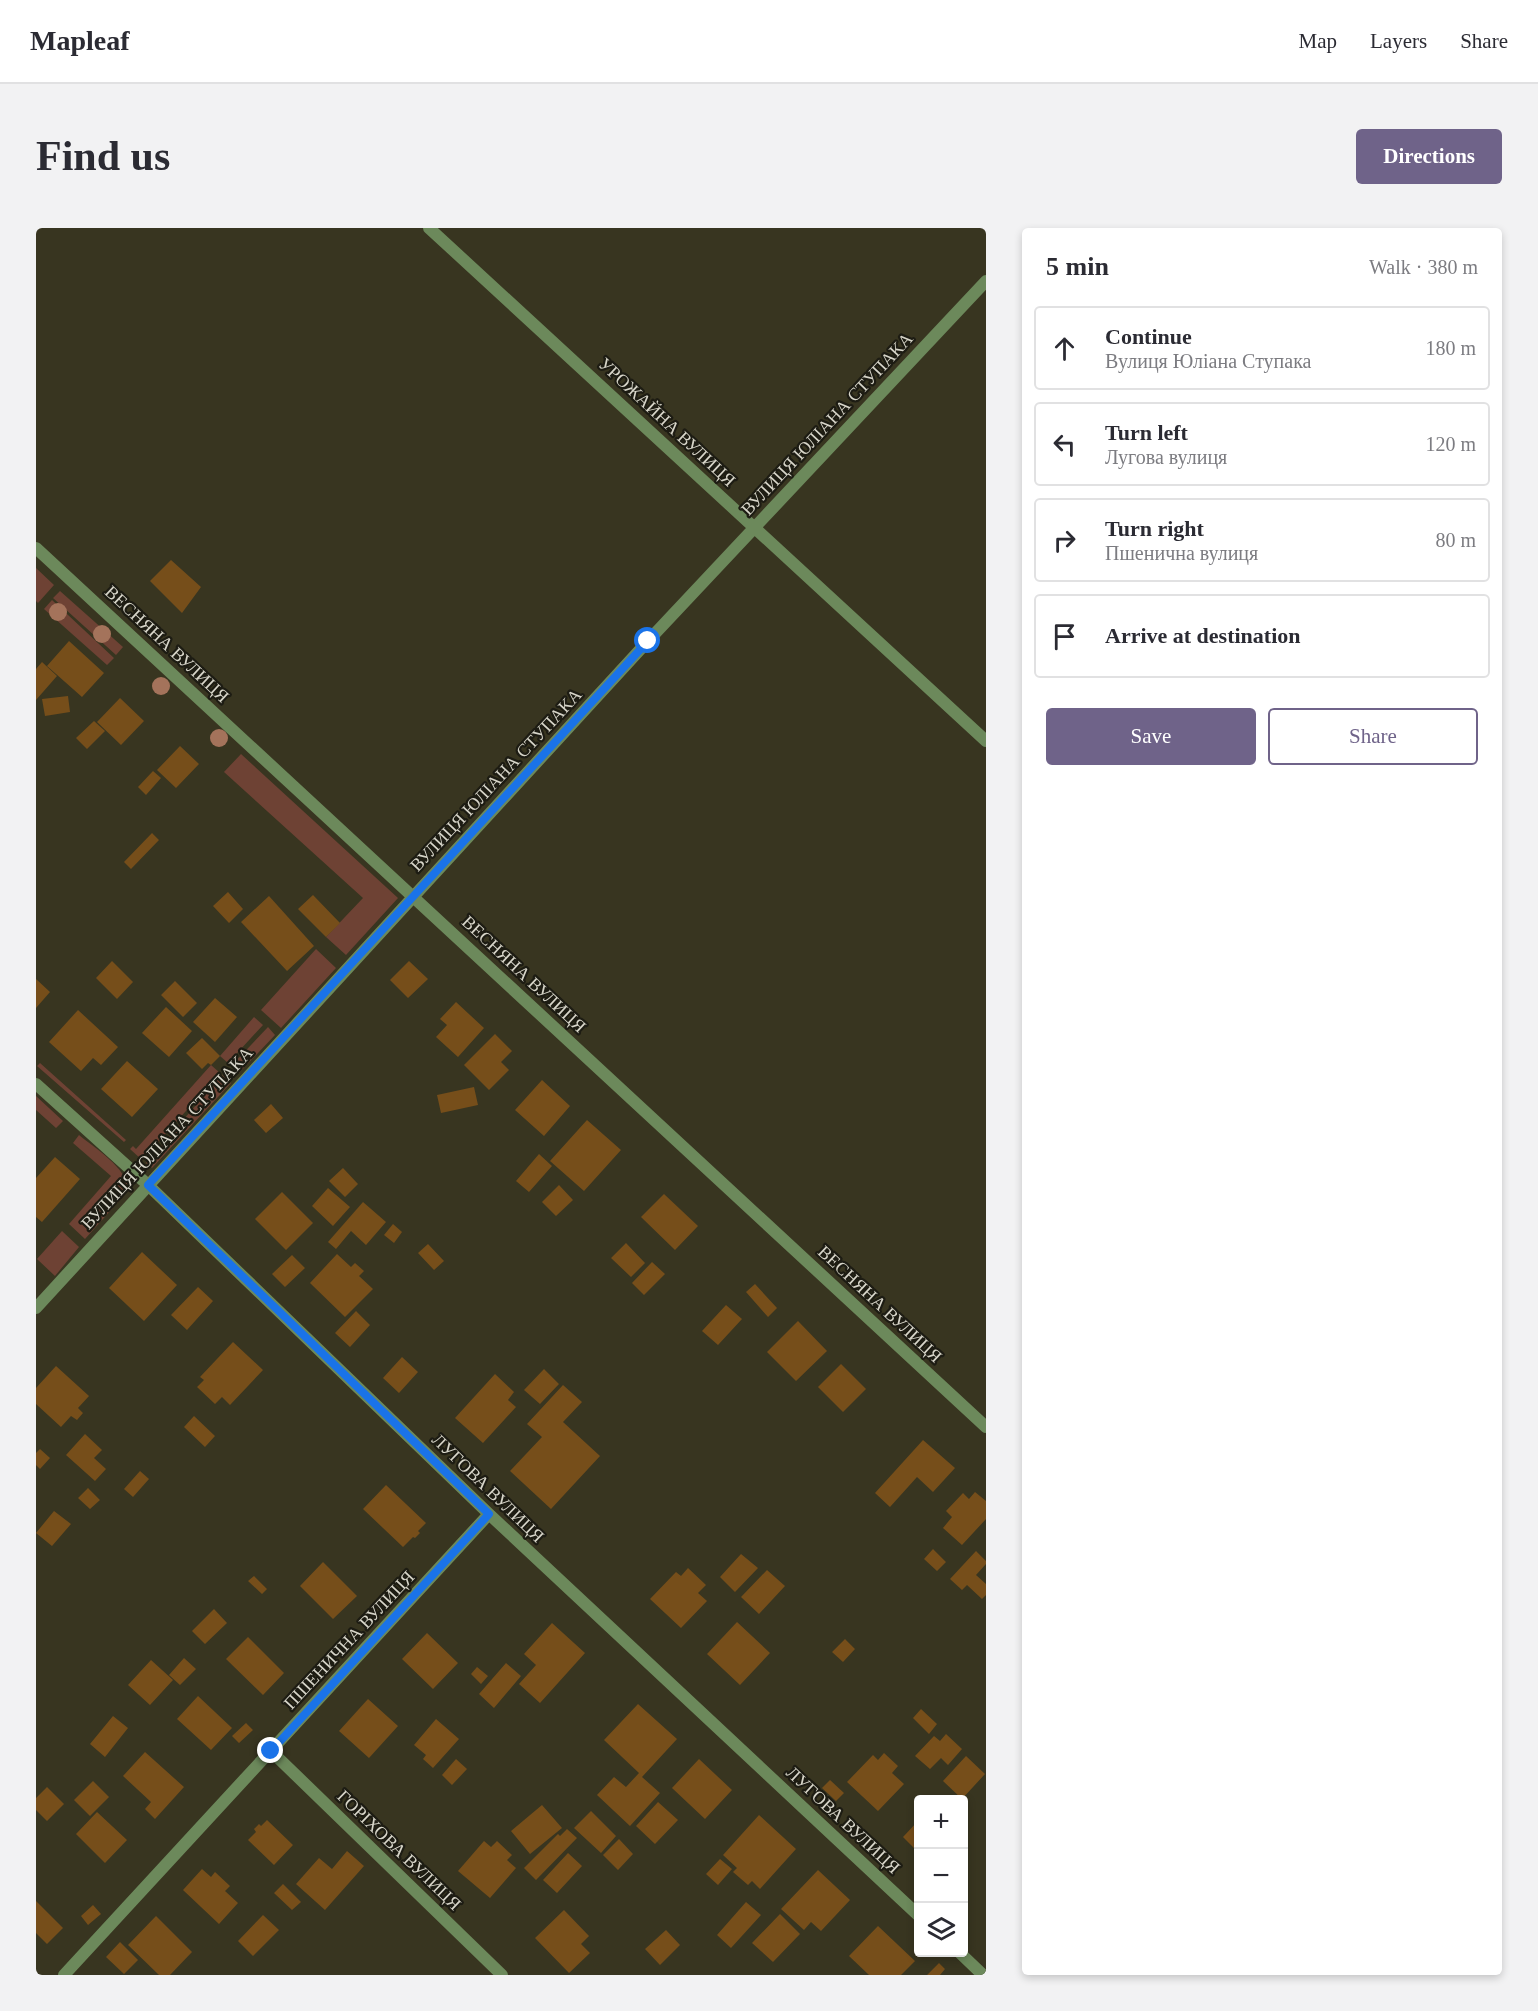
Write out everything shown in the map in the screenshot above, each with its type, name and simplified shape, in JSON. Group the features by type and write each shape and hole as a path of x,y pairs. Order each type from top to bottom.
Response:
{"street":[{"name":"УРОЖАЙНА ВУЛИЦЯ","path":"429,228 986,741"},
{"name":"ВУЛИЦЯ ЮЛІАНА СТУПАКА","path":"36,1308 755,527 986,281"},
{"name":"ВЕСНЯНА ВУЛИЦЯ","path":"36,548 986,1427"},
{"name":"ЛУГОВА ВУЛИЦЯ","path":"36,1084 148,1185 489,1514 914,1911"},
{"name":"ПШЕНИЧНА ВУЛИЦЯ","path":"64,1975 489,1514"},
{"name":"ГОРІХОВА ВУЛИЦЯ","path":"271,1751 502,1975"},
{"path":"963,1957 983,1975"}],"shaded area":[{"path":"36,568 54,585 38,603 36,601"},
{"path":"60,591 123,647 116,655 53,598"},
{"path":"52,600 114,658 107,665 44,609"},
{"path":"241,754 398,898 346,955 326,937 363,898 224,772"},
{"path":"316,949 336,968 281,1028 261,1010"},
{"path":"254,1017 263,1025 228,1063 220,1056"},
{"path":"268,1027 275,1035 239,1073 231,1066"},
{"path":"40,1063 126,1140 124,1142 37,1066"},
{"path":"211,1065 220,1073 142,1160 130,1149 133,1146 136,1149"},
{"path":"222,1075 231,1083 152,1168 146,1163"},
{"path":"36,1096 63,1121 56,1128 36,1110"},
{"path":"79,1135 116,1166 127,1182 129,1190 85,1239 69,1224 111,1176 73,1143"},
{"path":"62,1231 79,1247 55,1276 37,1259"}],"building":[{"path":"171,560 201,587 182,613 150,581"},
{"path":"69,641 104,673 82,697 47,666"},
{"path":"42,662 57,676 36,700 36,669"},
{"path":"68,696 70,712 45,716 42,699"},
{"path":"120,698 144,721 121,745 97,722"},
{"path":"94,721 105,731 87,749 76,738"},
{"path":"180,746 199,764 176,788 157,770"},
{"path":"153,771 161,778 146,795 138,787"},
{"path":"152,833 159,840 131,869 124,862"},
{"path":"228,892 243,909 229,923 213,906"},
{"path":"313,895 340,923 326,937 298,909"},
{"path":"269,896 314,946 287,971 241,922"},
{"path":"112,961 133,982 117,999 96,978"},
{"path":"409,961 428,979 408,998 390,980"},
{"path":"36,979 50,992 36,1008"},
{"path":"175,981 197,1003 183,1017 161,995"},
{"path":"215,998 237,1017 215,1042 193,1022"},
{"path":"456,1002 484,1028 458,1057 436,1037 447,1025 440,1019"},
{"path":"166,1007 192,1031 169,1057 142,1033"},
{"path":"78,1010 118,1047 101,1065 93,1058 81,1071 49,1042"},
{"path":"495,1034 512,1051 501,1062 509,1070 489,1090 464,1065"},
{"path":"202,1038 220,1056 211,1065 208,1063 202,1069 186,1053"},
{"path":"127,1061 158,1089 132,1117 101,1089"},
{"path":"542,1080 570,1106 544,1136 515,1110"},
{"path":"474,1087 478,1105 441,1113 437,1095"},
{"path":"271,1104 283,1118 266,1133 254,1120"},
{"path":"587,1120 621,1150 584,1191 550,1161"},
{"path":"539,1154 552,1166 529,1192 516,1181"},
{"path":"55,1157 80,1179 42,1222 36,1217 36,1178"},
{"path":"343,1168 358,1184 345,1197 329,1181"},
{"path":"559,1185 573,1200 556,1216 542,1202"},
{"path":"328,1188 350,1207 333,1226 312,1206"},
{"path":"282,1192 313,1223 286,1250 255,1219"},
{"path":"664,1194 698,1226 675,1250 641,1217"},
{"path":"363,1202 386,1222 366,1245 351,1231 336,1249 328,1242"},
{"path":"393,1224 402,1232 394,1243 384,1235"},
{"path":"626,1243 645,1263 631,1277 611,1258"},
{"path":"428,1244 444,1261 434,1270 418,1253"},
{"path":"142,1252 177,1285 144,1321 109,1288"},
{"path":"337,1254 351,1267 355,1263 364,1271 359,1276 373,1289 345,1317 310,1283"},
{"path":"292,1255 305,1268 285,1287 272,1274"},
{"path":"652,1262 665,1274 644,1295 632,1283"},
{"path":"755,1284 777,1308 768,1317 746,1292"},
{"path":"198,1287 213,1301 187,1330 171,1315"},
{"path":"726,1305 742,1319 718,1345 702,1331"},
{"path":"356,1311 370,1325 350,1347 335,1333"},
{"path":"798,1321 827,1351 796,1381 767,1352"},
{"path":"233,1342 263,1370 230,1405 222,1397 215,1404 197,1387 204,1380 200,1377"},
{"path":"402,1357 418,1372 399,1393 383,1378"},
{"path":"841,1364 866,1389 843,1412 818,1387"},
{"path":"56,1366 89,1396 78,1408 83,1413 77,1420 71,1416 61,1427 36,1404 36,1388"},
{"path":"544,1369 559,1384 540,1404 524,1390"},
{"path":"495,1374 514,1392 508,1400 516,1407 483,1443 455,1418"},
{"path":"563,1385 582,1402 563,1422 600,1456 551,1509 510,1471 542,1437 527,1424"},
{"path":"194,1416 215,1436 205,1447 184,1427"},
{"path":"85,1434 102,1450 94,1458 106,1469 95,1481 66,1455"},
{"path":"923,1440 955,1468 933,1492 917,1477 890,1507 875,1493"},
{"path":"40,1449 50,1458 40,1469 36,1465 36,1453"},
{"path":"140,1471 149,1479 133,1497 124,1489"},
{"path":"386,1485 426,1523 418,1531 420,1533 403,1547 363,1509"},
{"path":"88,1488 100,1500 90,1509 78,1498"},
{"path":"975,1492 986,1501 986,1519 962,1545 943,1528 952,1517 946,1511 963,1493 969,1499"},
{"path":"54,1511 71,1524 52,1546 36,1533"},
{"path":"933,1549 946,1562 937,1571 924,1559"},
{"path":"976,1551 986,1561 976,1575 986,1584 986,1595 982,1599 967,1585 962,1590 950,1579"},
{"path":"741,1554 758,1568 735,1592 720,1577"},
{"path":"323,1562 357,1596 333,1619 300,1586"},
{"path":"688,1568 706,1585 698,1593 707,1601 681,1628 650,1599 676,1572 681,1576"},
{"path":"767,1570 785,1586 759,1614 741,1597"},
{"path":"254,1576 267,1589 262,1594 248,1581"},
{"path":"214,1609 227,1623 205,1644 192,1631"},
{"path":"737,1622 770,1653 740,1685 707,1654"},
{"path":"552,1623 585,1653 540,1703 519,1684 536,1665 524,1654"},
{"path":"427,1633 458,1663 433,1689 402,1659"},
{"path":"248,1637 284,1673 263,1695 226,1659"},
{"path":"845,1639 855,1649 843,1662 832,1652"},
{"path":"184,1658 196,1669 180,1685 169,1675"},
{"path":"151,1660 173,1680 150,1705 128,1685"},
{"path":"506,1663 521,1676 494,1708 479,1694"},
{"path":"477,1667 488,1676 481,1684 471,1674"},
{"path":"198,1696 232,1728 211,1750 177,1719"},
{"path":"368,1699 398,1726 369,1758 339,1731"},
{"path":"638,1704 677,1739 642,1777 660,1793 630,1826 597,1795 614,1777 626,1787 639,1773 604,1740"},
{"path":"921,1709 937,1724 929,1734 913,1718"},
{"path":"113,1716 128,1728 105,1757 90,1744"},
{"path":"436,1719 459,1739 433,1768 423,1759 426,1755 414,1745"},
{"path":"246,1723 253,1730 239,1743 232,1736"},
{"path":"946,1734 962,1749 948,1765 941,1758 930,1769 915,1756 934,1736 940,1741"},
{"path":"145,1752 184,1787 155,1819 145,1809 151,1802 123,1776"},
{"path":"884,1753 898,1766 892,1773 904,1784 878,1811 847,1782 873,1755 878,1760"},
{"path":"966,1756 985,1774 966,1795 958,1795 943,1781"},
{"path":"456,1759 467,1769 452,1785 442,1775"},
{"path":"699,1759 732,1790 705,1819 672,1788"},
{"path":"830,1780 844,1793 836,1801 822,1788"},
{"path":"93,1781 109,1797 90,1816 74,1800"},
{"path":"47,1787 64,1804 47,1821 36,1810 36,1798"},
{"path":"658,1802 678,1820 655,1844 636,1826"},
{"path":"542,1805 562,1828 530,1854 511,1831"},
{"path":"591,1811 616,1836 601,1853 574,1828"},
{"path":"97,1812 127,1840 105,1863 76,1834"},
{"path":"759,1815 796,1849 760,1889 752,1881 748,1885 733,1872 737,1868 723,1855"},
{"path":"267,1820 293,1845 274,1865 248,1840 256,1832 254,1829"},
{"path":"914,1825 914,1848 903,1837"},
{"path":"567,1829 577,1838 536,1880 524,1868 558,1834 560,1836"},
{"path":"619,1839 633,1854 618,1870 603,1855"},
{"path":"484,1841 491,1847 497,1841 512,1855 507,1860 516,1868 490,1898 458,1871"},
{"path":"347,1851 364,1866 325,1910 296,1884 319,1858 332,1869"},
{"path":"568,1853 582,1866 557,1893 543,1880"},
{"path":"720,1859 732,1869 718,1885 706,1874"},
{"path":"202,1869 211,1877 215,1872 230,1886 225,1891 238,1903 219,1924 183,1890"},
{"path":"818,1870 850,1900 821,1931 811,1922 804,1930 781,1909"},
{"path":"283,1884 301,1902 292,1910 274,1893"},
{"path":"36,1901 63,1928 47,1944 36,1933"},
{"path":"746,1902 761,1915 731,1948 717,1935"},
{"path":"93,1905 101,1914 88,1925 81,1916"},
{"path":"564,1910 589,1936 581,1944 590,1953 569,1973 535,1938"},
{"path":"780,1914 800,1934 773,1962 752,1943"},
{"path":"263,1915 279,1930 253,1956 238,1941"},
{"path":"156,1916 192,1952 170,1975 159,1975 128,1945"},
{"path":"878,1926 915,1961 901,1975 869,1975 849,1956"},
{"path":"666,1930 680,1945 660,1965 645,1949"},
{"path":"120,1942 138,1960 124,1974 106,1957"},
{"path":"939,1963 945,1969 940,1975 927,1975"}],"route":[{"path":"271,1751 489,1514 148,1185 648,641"}]}
